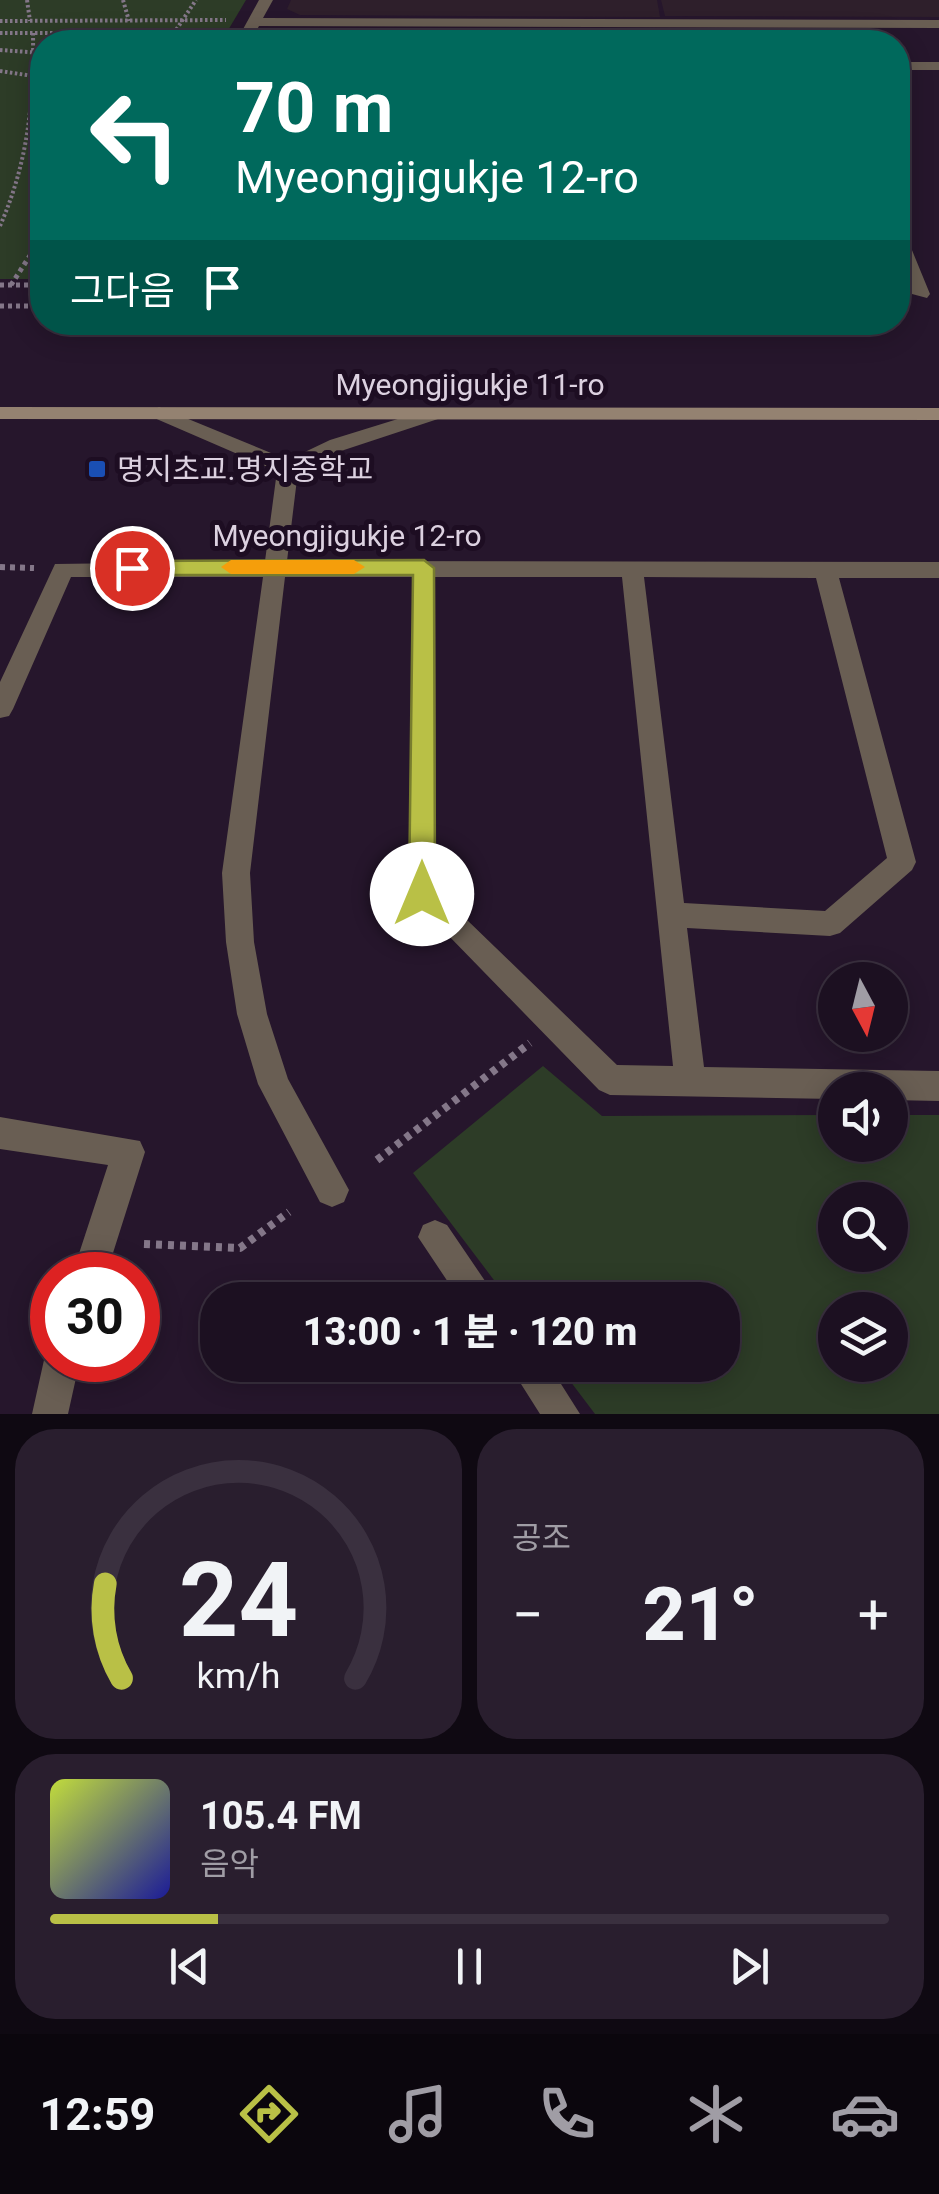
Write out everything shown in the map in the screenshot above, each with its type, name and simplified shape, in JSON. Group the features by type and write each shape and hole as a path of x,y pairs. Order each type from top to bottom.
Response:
{"main road":[{"name":"Myeongjigukje 11-ro","path":"0,413 939,414"}],"street":[{"path":"246,30 248,21 266,0"},
{"path":"248,21 939,24"},
{"path":"424,22 424,30"},
{"path":"685,22 687,30"},
{"path":"910,66 939,66"},
{"path":"910,259 930,294"},
{"path":"159,413 288,468 337,446 437,414"},
{"path":"288,468 272,567 236,873 240,942 252,1014 274,1084 332,1190"},
{"name":"Myeongjigukje 12-ro","path":"0,709 63,568 939,570"},
{"path":"424,568 422,894 610,1080 939,1086"},
{"path":"632,569 690,1080"},
{"path":"671,915 830,924 902,862 826,570"},
{"path":"0,1134 129,1152 96,1252"},
{"path":"435,1237 467,1282"},
{"path":"50,1414 57,1382"},
{"path":"539,1382 562,1414"}],"path":[{"path":"27,0 30,21"},
{"path":"123,0 129,20"},
{"path":"176,30 196,0"},
{"path":"0,21 248,21"},
{"path":"0,33 30,33"},
{"path":"0,50 30,52"},
{"path":"0,72 30,76"},
{"path":"0,226 30,146"},
{"path":"11,285 30,256"},
{"path":"0,286 30,285"},
{"path":"0,306 30,306"},
{"path":"377,1160 531,1042"},
{"path":"144,1244 240,1248 289,1212"}],"shaded area":[{"path":"291,0 657,0 660,17 300,15 287,9"},
{"path":"661,0 939,0 939,17 665,16"}],"green space":[{"path":"0,0 246,0 228,30 30,30 30,279 0,279"},
{"path":"543,1066 602,1116 818,1115 818,1162 908,1162 908,1115 939,1115 939,1414 595,1414 571,1382 740,1382 740,1282 495,1282 413,1173"}],"slow traffic":[{"path":"231,567 354,567"}],"place":[{"name":"명지초교.명지중학교","path":"97,469"}],"route":[{"path":"132,568 424,568 422,894"}]}
